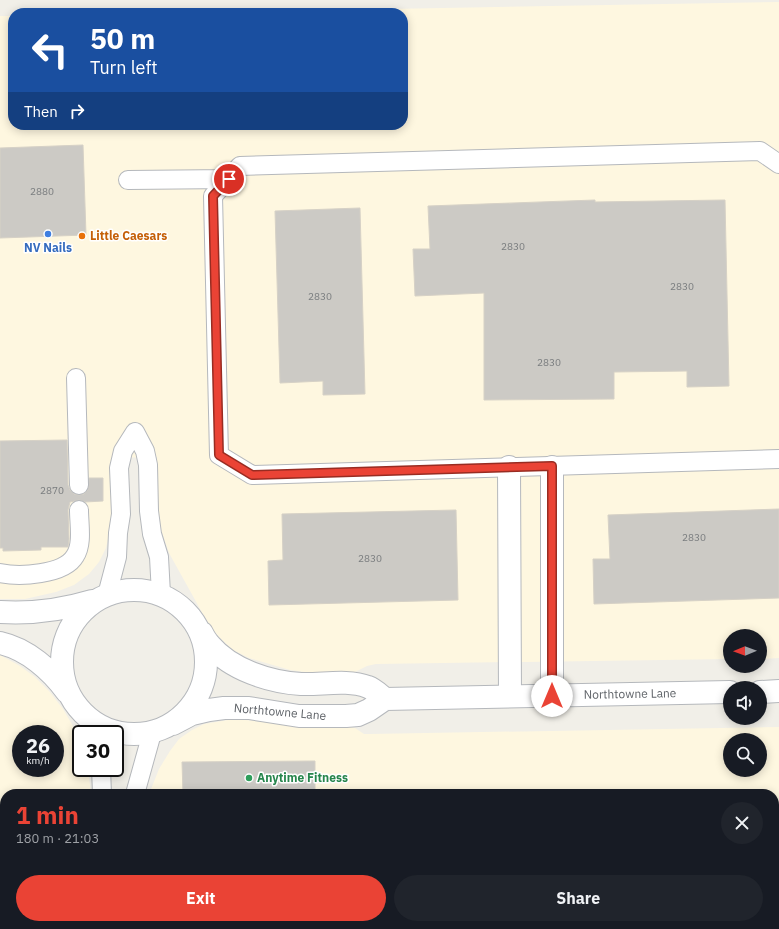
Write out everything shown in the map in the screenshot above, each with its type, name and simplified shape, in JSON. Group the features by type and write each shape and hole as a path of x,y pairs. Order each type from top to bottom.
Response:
{"street":[{"path":"552,466 552,696"},
{"path":"509,467 510,696"},
{"path":"0,612 39,612 73,607 116,592 138,590 161,594 180,606 195,623 210,646 238,667 258,675 300,684 358,684 369,687 385,699"},
{"path":"73,701 64,680 61,657 66,635 78,616 101,598"},
{"path":"173,724 190,708 201,689 206,667 204,644 195,623"},
{"path":"0,643 31,657 49,671 73,701"},
{"path":"767,692 779,691"},
{"name":"Northtowne Lane","path":"124,734 129,735 152,733 192,714 224,708 249,708 299,716 324,717 358,715 369,710 385,699 723,692"},
{"name":"Northtowne Lane","path":"73,701 93,725"}],"lane":[{"path":"779,164 760,151 240,166 213,196 219,455 252,475 779,459"},
{"path":"128,180 229,179"},
{"path":"76,378 79,485"},
{"path":"101,598 117,557 118,533 121,514 119,468 123,451 134,432 145,451 148,464 149,511 152,534 158,557 161,594"},
{"path":"0,573 13,574 50,572 64,566 75,556 79,545 79,510"},
{"path":"136,789 152,733"},
{"path":"101,777 102,789"}],"shaded area":[{"path":"779,2 779,658 767,659 767,629 723,629 723,659 376,664 367,666 351,674 290,670 249,658 233,650 209,625 169,553 160,527 157,510 157,457 112,458 112,511 110,529 106,548 99,562 89,574 74,585 56,592 25,599 0,599 0,16 8,16 8,130 408,130 408,9"},
{"path":"0,655 20,666 35,677 49,691 63,709 72,725 72,777 89,777 90,789 0,789"},
{"path":"234,719 317,727 351,727 364,734 779,727 779,789 151,789 159,769 179,739 204,724"}],"building":[{"path":"83,145 86,235 0,238 0,148"},
{"path":"595,200 595,202 725,200 729,386 687,387 687,371 614,372 614,399 484,400 484,293 415,296 413,249 430,249 428,206"},
{"path":"360,208 365,394 323,395 323,381 280,383 275,211"},
{"path":"67,440 68,485 70,490 74,494 84,494 88,490 89,478 103,478 103,501 85,502 79,500 70,502 68,510 68,547 41,547 41,550 3,551 3,548 0,548 0,441"},
{"path":"779,509 779,598 594,604 593,559 610,559 608,515"},
{"path":"456,510 458,600 269,605 268,561 283,560 282,514"},
{"name":"Anytime Fitness","path":"315,761 315,789 183,789 182,762"}],"place":[{"name":"NV Nails","path":"48,234"},
{"name":"Little Caesars","path":"82,236"},
{"name":"Anytime Fitness","path":"249,778"}],"route":[{"path":"229,179 213,196 219,455 252,475 552,466 552,696"}]}
